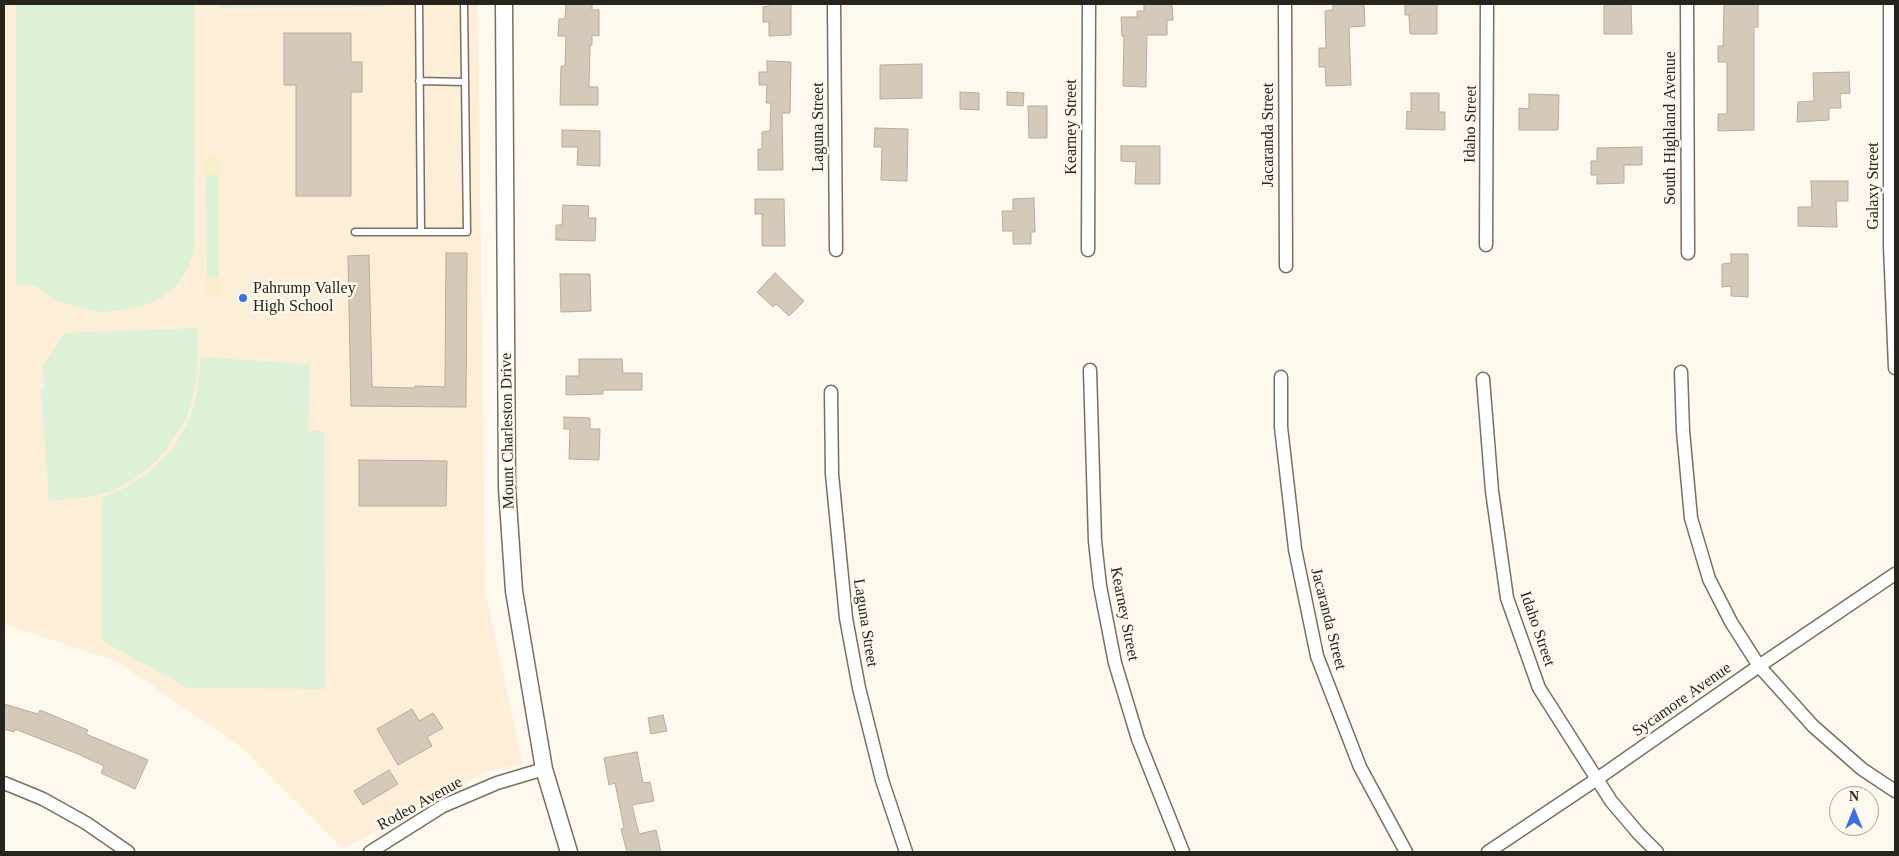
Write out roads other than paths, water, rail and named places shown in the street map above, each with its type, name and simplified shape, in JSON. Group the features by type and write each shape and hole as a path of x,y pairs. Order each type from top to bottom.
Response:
{"street":[{"name":"Mount Charleston Drive","path":"504,4 508,488 514,591 544,769 569,852"},
{"name":"Laguna Street","path":"834,4 836,250"},
{"name":"Kearney Street","path":"1088,250 1089,4"},
{"name":"Jacaranda Street","path":"1285,4 1286,266"},
{"name":"Idaho Street","path":"1486,245 1488,4"},
{"name":"South Highland Avenue","path":"1687,4 1688,253"},
{"name":"Galaxy Street","path":"1890,4 1890,246 1895,368"},
{"name":"Kearney Street","path":"1090,370 1095,541 1100,586 1115,663 1138,739 1183,852"},
{"path":"1681,372 1683,431 1691,518 1709,579 1731,622 1759,666 1813,726 1862,768 1895,791"},
{"name":"Jacaranda Street","path":"1281,377 1281,427 1294,549 1317,656 1360,767 1406,852"},
{"name":"Idaho Street","path":"1483,379 1492,491 1507,598 1539,688 1597,780 1639,834 1657,852"},
{"name":"Laguna Street","path":"831,392 832,474 846,618 858,688 882,780 906,852"},
{"name":"Sycamore Avenue","path":"1488,852 1597,780 1759,666 1895,574"},
{"name":"Rodeo Avenue","path":"370,852 443,806 497,783 544,769"},
{"path":"4,783 43,799 86,823 128,852"}],"lane":[{"path":"419,4 420,232"},
{"path":"355,232 467,232 464,4"},
{"path":"419,81 465,82"}],"place":[{"name":"Pahrump Valley High School","path":"243,298"}]}
